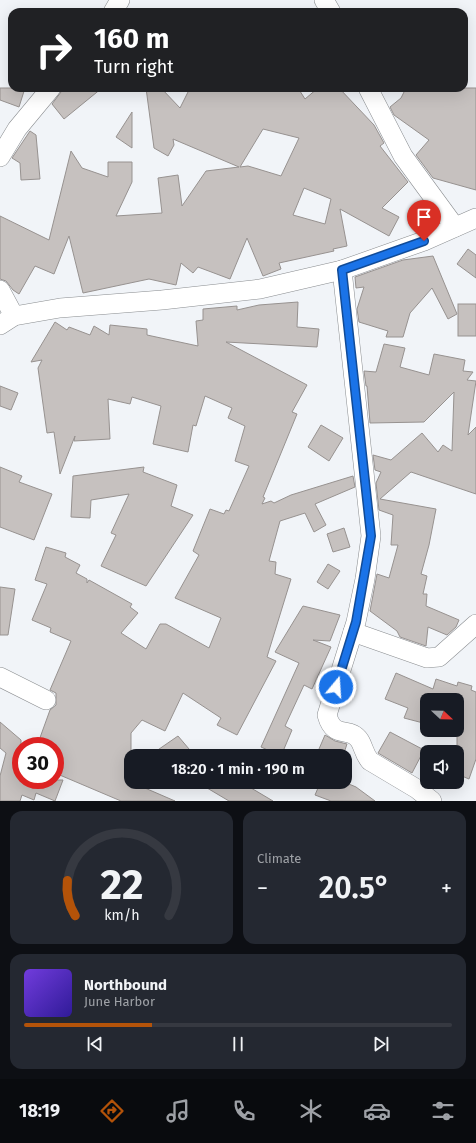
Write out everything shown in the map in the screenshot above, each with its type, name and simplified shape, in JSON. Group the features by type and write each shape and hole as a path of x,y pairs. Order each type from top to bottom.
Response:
{"street":[{"path":"0,157 17,129 48,92"},
{"path":"370,92 403,156 455,227"},
{"path":"0,290 6,319 60,308 162,300 260,289 342,270 424,241 476,218"},
{"path":"342,270 371,536 365,578 353,632 327,715 329,724 337,731 353,734 360,741 365,755 370,761 417,789 432,801"},
{"path":"353,632 427,658 438,657 476,624"},
{"path":"0,677 46,700"}],"building":[{"path":"0,88 8,88 8,92 24,92 19,107 0,100"},
{"path":"468,88 476,88 476,190 433,178 416,155 429,140 394,115 390,107 401,98 404,92 468,92"},
{"path":"61,92 97,92 64,119 52,104"},
{"path":"147,92 165,92 180,108 188,92 301,92 305,99 313,92 343,92 374,125 384,143 380,146 408,182 382,208 399,217 389,236 340,209 347,246 333,249 334,251 279,263 281,269 263,276 247,238 230,279 198,267 193,273 181,263 176,285 149,279 83,293 69,236 54,274 35,266 19,294 13,290 6,281 0,279 0,216 49,240 71,151 82,168 108,177 108,162 132,162 132,182 116,216 162,213 158,178 178,175 182,206 206,171 239,167 173,139 174,145 168,156 154,148","holes":["263,129 299,138 281,176 248,166 240,167","304,188 331,199 325,224 293,215"]},
{"path":"132,112 132,148 116,137"},
{"path":"30,131 36,135 40,179 21,180 20,163 12,158"},
{"path":"468,249 476,255 476,278 457,264"},
{"path":"433,256 457,314 448,319 432,288 410,313 403,337 386,337 388,331 359,322 357,309 364,287 356,288 355,277 403,260"},
{"path":"298,302 297,327 319,329 317,347 226,342 307,385 292,412 297,414 263,497 265,498 262,504 271,501 274,503 291,495 353,476 355,487 315,504 326,525 314,532 305,513 280,521 269,561 276,562 275,574 291,579 267,657 276,661 237,735 217,725 221,718 183,693 165,731 142,720 131,733 131,749 124,749 124,789 147,789 175,801 121,801 64,777 64,737 40,737 50,710 56,705 56,693 50,690 71,641 50,632 51,628 32,620 47,584 35,580 46,547 66,553 65,557 80,565 76,573 87,579 87,583 89,580 132,604 130,607 138,613 121,633 146,649 160,624 166,624 209,648 221,618 175,598 199,555 193,551 210,509 224,514 226,510 229,511 249,466 235,461 245,426 228,418 232,408 205,396 196,426 193,425 188,452 153,444 161,406 132,397 130,404 108,399 110,439 74,441 75,436 60,474 54,432 47,433 38,368 42,360 31,362 55,322 67,330 69,327 90,335 94,326 109,335 110,325 147,329 147,335 198,346 196,321 203,320 203,309 237,306 237,310 259,305"},
{"path":"458,304 476,304 476,336 458,336"},
{"path":"384,344 405,348 400,367 429,375 434,354 465,360 463,371 473,372 467,380 476,381 468,435 476,427 476,494 411,472 380,499 436,509 429,545 421,574 427,576 423,594 427,594 426,606 459,620 456,627 447,635 428,627 426,646 400,637 397,631 370,611 377,574 389,578 398,545 391,545 393,515 379,510 376,483 381,472 375,470 373,455 391,460 422,433 438,452 443,445 452,451 454,392 424,422 370,423 367,386 364,371 376,372"},
{"path":"0,386 18,393 11,410 0,406"},
{"path":"321,425 343,438 329,461 308,447"},
{"path":"0,467 22,476 19,482 52,494 34,540 0,527"},
{"path":"144,467 143,472 177,485 171,506 193,515 146,586 101,566 116,535 111,533 129,494 91,500 90,518 71,517 73,476"},
{"path":"344,528 350,547 333,552 327,534"},
{"path":"328,564 340,571 328,589 317,582"},
{"path":"0,587 15,589 8,635 0,635"},
{"path":"303,606 340,615 330,641 313,640 331,647 312,689 304,685 285,726 292,730 284,749 265,749 261,747 299,663 275,652"},
{"path":"396,673 433,689 436,679 457,686 458,682 472,686 471,690 476,692 476,759 469,779 464,777 464,745 457,745 457,737 464,737 464,693 420,693 420,722 404,718 408,708 385,699"},
{"path":"0,722 18,737 12,737 12,789 60,789 55,801 36,793 34,800 22,795 20,801 0,801 0,776 6,753 0,748"},
{"path":"390,732 420,748 420,758 412,773 378,753"},
{"path":"325,735 335,741 347,744 345,749 319,749"},
{"path":"178,736 189,749 159,749"},
{"path":"352,785 375,801 331,801 315,795 318,789 352,789"},
{"path":"209,789 253,789 273,801 229,801"}],"route":[{"path":"336,687 356,622 365,578 371,536 342,270 424,241"}]}
